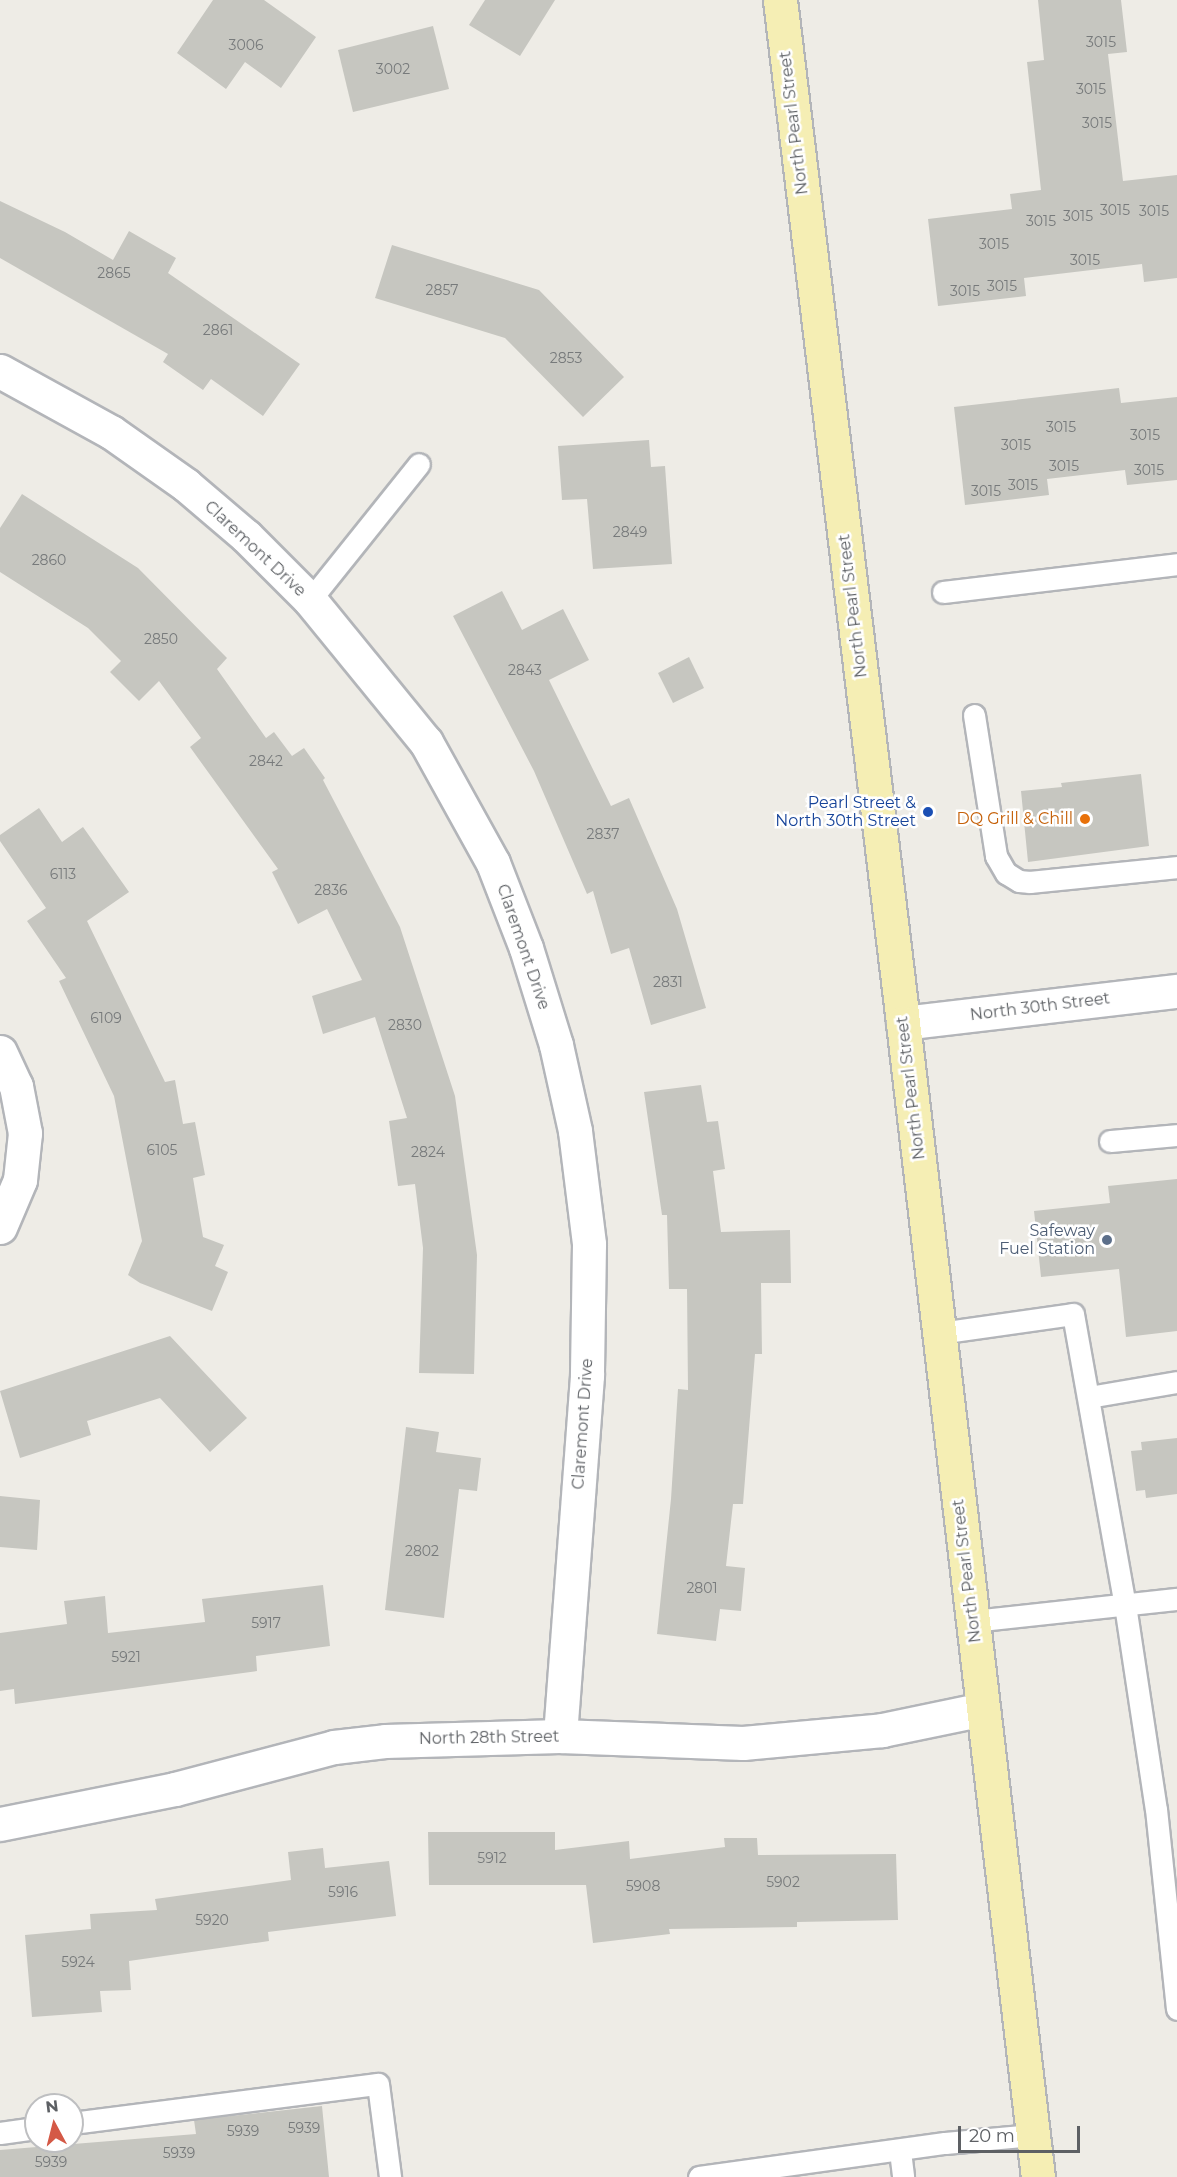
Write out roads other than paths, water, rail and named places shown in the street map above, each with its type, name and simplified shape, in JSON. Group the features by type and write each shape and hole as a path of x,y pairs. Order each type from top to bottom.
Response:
{"main road":[{"name":"North Pearl Street","path":"780,0 940,1333 1038,2177"}],"street":[{"name":"Claremont Drive","path":"0,371 111,432 186,485 246,536 310,600 426,742 493,863 526,948 559,1056 575,1131 589,1244 588,1376 560,1736"},
{"name":"North 30th Street","path":"903,1023 1177,991"},
{"path":"0,1052 21,1104 25,1144 20,1180 0,1227"},
{"name":"North 28th Street","path":"0,1824 175,1789 334,1748 429,1738 560,1736 743,1743 882,1730 983,1708"}],"lane":[{"path":"310,600 419,464"},
{"path":"943,592 1177,564"},
{"path":"974,715 996,856 1006,873 1019,881 1030,882 1177,867"},
{"path":"1110,1141 1177,1135"},
{"path":"940,1333 1073,1314 1125,1605 1156,1809 1173,1952 1177,2009"},
{"path":"1089,1396 1177,1382"},
{"path":"973,1621 1177,1599"},
{"path":"84,2121 378,2084 390,2177"},
{"path":"0,2133 24,2130"},
{"path":"699,2177 945,2143 1034,2135"},
{"path":"900,2151 903,2177"}],"place":[{"name":"Pearl Street & North 30th Street","path":"928,812"},
{"name":"DQ Grill & Chill","path":"1085,819"},
{"name":"Safeway Fuel Station","path":"1107,1240"}]}
